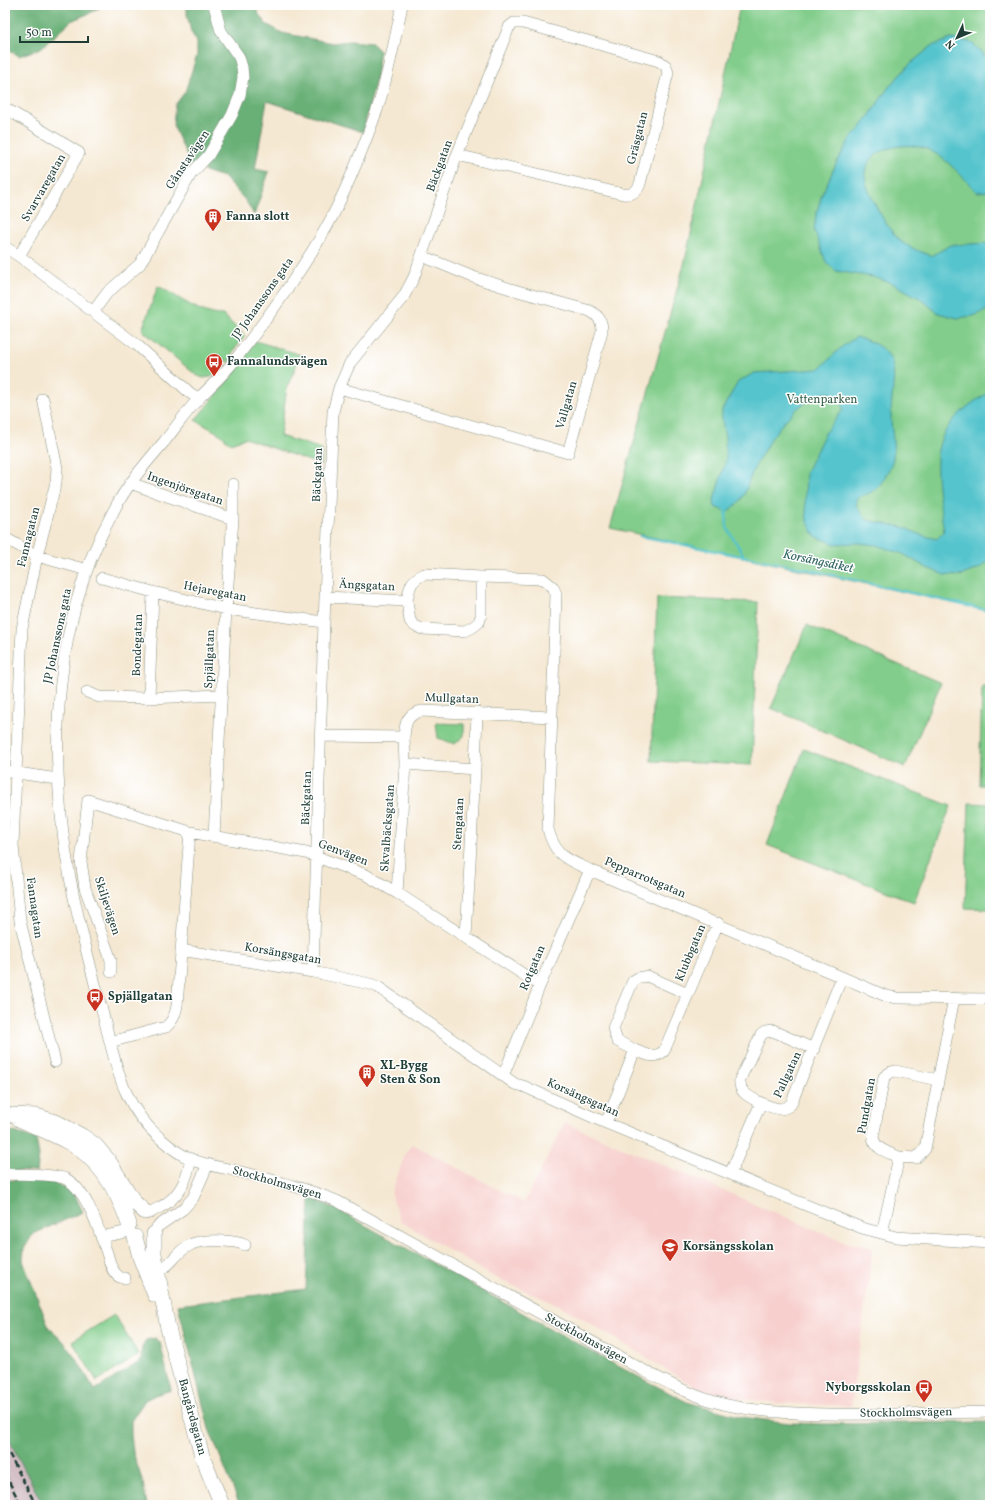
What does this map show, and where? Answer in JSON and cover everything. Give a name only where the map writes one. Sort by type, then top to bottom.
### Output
[{"type":"main road","points":[[8,1114],[36,1116],[58,1123],[95,1145],[108,1160],[134,1202],[156,1220],[156,1230],[149,1238],[142,1239],[132,1230],[115,1189],[103,1172],[89,1157],[71,1144],[8,1114]]},
{"type":"main road","points":[[132,1230],[132,1217],[138,1213],[147,1212]]},
{"type":"main road","name":"Bangårdsgatan","points":[[132,1230],[140,1257],[168,1328]]},
{"type":"main road","name":"Bangårdsgatan","points":[[156,1230],[154,1254],[168,1328],[202,1456],[222,1505]]},
{"type":"street","name":"Gånstavägen","points":[[93,312],[107,293],[140,264],[191,174],[208,156],[232,114],[237,102],[243,77],[242,67],[239,57],[220,31],[214,5]]},
{"type":"street","name":"JP Johanssons gata","points":[[191,1159],[168,1144],[143,1122],[120,1079],[72,892],[57,779],[60,677],[74,612],[87,570],[98,540],[113,510],[130,483],[199,398],[213,385],[234,361],[291,283],[331,218],[353,170],[377,110],[391,60],[402,5]]},
{"type":"street","name":"Bäckgatan","points":[[313,972],[322,736],[324,622],[333,412],[339,388],[350,363],[404,296],[414,277],[457,155],[505,34],[514,22]]},
{"type":"street","name":"Gräsgatan","points":[[457,155],[628,195],[638,190],[668,74],[666,66],[663,63],[644,57],[523,23],[514,22]]},
{"type":"street","name":"Svarvaregatan","points":[[5,108],[80,153],[19,256]]},
{"type":"street","points":[[5,247],[138,346],[190,392],[199,398]]},
{"type":"street","name":"Vallgatan","points":[[339,388],[568,453],[602,331],[600,318],[590,311],[473,277],[422,256]]},
{"type":"street","name":"Fannagatan","points":[[43,399],[57,468],[56,482],[37,556],[22,629],[10,772],[13,845],[20,921],[55,1062]]},
{"type":"street","name":"Ingenjörsgatan","points":[[130,483],[233,519]]},
{"type":"street","name":"Spjällgatan","points":[[214,836],[226,609],[233,519],[233,484]]},
{"type":"street","points":[[5,538],[37,556],[87,570]]},
{"type":"street","name":"Ängsgatan","points":[[481,577],[481,616],[479,622],[473,627],[465,630],[422,629],[415,626],[410,621],[407,601],[411,583],[417,577],[424,574],[543,579]]},
{"type":"street","name":"Hejaregatan","points":[[102,578],[153,592],[226,609],[324,622]]},
{"type":"street","name":"Pepparrotsgatan","points":[[543,579],[553,587],[556,594],[548,829],[553,846],[559,853],[568,860],[590,870],[718,923],[886,996],[897,998],[990,999]]},
{"type":"street","name":"Bondegatan","points":[[149,698],[153,592]]},
{"type":"street","name":"Ängsgatan","points":[[326,597],[407,601]]},
{"type":"street","points":[[86,692],[99,697],[149,698],[222,695]]},
{"type":"street","name":"Mullgatan","points":[[404,737],[405,724],[408,719],[416,712],[422,711],[477,712],[552,717]]},
{"type":"street","name":"Stengatan","points":[[466,937],[476,769],[477,712]]},
{"type":"street","points":[[322,736],[404,737]]},
{"type":"street","name":"Skvalbäcksgatan","points":[[397,893],[405,764],[404,737]]},
{"type":"street","points":[[405,764],[476,769]]},
{"type":"street","points":[[10,772],[57,779]]},
{"type":"street","name":"Genvägen","points":[[88,800],[190,832],[318,856],[366,875],[397,893],[540,985]]},
{"type":"street","name":"Skiljevägen","points":[[88,800],[81,860],[85,888],[111,960],[112,972]]},
{"type":"street","points":[[110,1042],[166,1026],[172,1022],[175,1015],[177,1006],[190,832]]},
{"type":"street","name":"Rotgatan","points":[[503,1076],[540,985],[590,870]]},
{"type":"street","name":"Klubbgatan","points":[[688,994],[647,976],[633,981],[613,1028],[617,1041],[651,1057],[664,1051],[718,923]]},
{"type":"street","name":"Korsängsgatan","points":[[181,950],[313,972],[378,987],[516,1084],[606,1123],[862,1228],[896,1237],[990,1243]]},
{"type":"street","name":"Pallgatan","points":[[814,1049],[773,1031],[765,1032],[761,1035],[740,1079],[739,1084],[743,1093],[761,1103],[781,1110],[785,1109],[791,1104],[814,1049],[842,977]]},
{"type":"street","name":"Pundgatan","points":[[938,1080],[895,1071],[884,1077],[873,1138],[874,1142],[880,1149],[899,1157],[916,1158],[925,1149],[954,998]]},
{"type":"street","points":[[606,1123],[635,1050]]},
{"type":"street","name":"Pallgatan","points":[[730,1174],[761,1103]]},
{"type":"street","points":[[882,1233],[899,1157]]},
{"type":"street","points":[[147,1212],[168,1202],[178,1193],[183,1186],[191,1159]]},
{"type":"street","name":"Stockholmsvägen","points":[[191,1159],[316,1192],[337,1201],[643,1370],[683,1391],[713,1401],[744,1408],[796,1413],[868,1414],[990,1412]]},
{"type":"street","points":[[156,1230],[193,1198],[208,1164]]},
{"type":"street","points":[[5,1174],[57,1176],[66,1180],[79,1191],[88,1206],[113,1271],[120,1278],[125,1278]]},
{"type":"street","points":[[101,1237],[132,1230]]},
{"type":"street","points":[[158,1271],[166,1267],[180,1252],[192,1244],[219,1241],[238,1241],[245,1245]]},
{"type":"shaded area","name":"Korsängsskolan","points":[[565,1123],[844,1242],[873,1248],[851,1406],[777,1403],[731,1397],[692,1385],[563,1307],[494,1277],[400,1221],[391,1194],[406,1152],[412,1144],[524,1203]]},
{"type":"shaded area","points":[[5,1432],[39,1496],[43,1505],[5,1505]]},
{"type":"green space","points":[[5,5],[104,5],[71,21],[41,48],[19,56],[5,47]]},
{"type":"green space","points":[[187,5],[258,5],[258,13],[266,24],[282,33],[333,43],[350,41],[372,43],[380,51],[375,83],[363,132],[267,101],[255,169],[269,172],[254,215],[246,201],[224,177],[191,165],[173,125],[175,105],[185,92],[197,55],[197,42],[191,32],[187,14]]},
{"type":"green space","name":"Vattenparken","points":[[740,5],[990,5],[990,611],[610,528],[685,261]]},
{"type":"green space","points":[[158,286],[198,309],[223,315],[245,336],[232,353],[230,363],[226,360],[211,377],[203,378],[196,375],[142,330]]},
{"type":"green space","points":[[256,341],[301,355],[287,387],[280,436],[322,449],[321,465],[245,438],[230,443],[220,434],[195,420],[237,370],[234,367]]},
{"type":"green space","points":[[657,598],[758,602],[752,765],[651,761]]},
{"type":"green space","points":[[807,625],[941,683],[905,767],[771,708]]},
{"type":"green space","points":[[982,686],[990,686],[990,785],[979,785]]},
{"type":"green space","points":[[436,723],[464,724],[464,736],[455,744],[438,738]]},
{"type":"green space","points":[[804,749],[951,806],[914,902],[767,845]]},
{"type":"green space","points":[[969,803],[990,804],[990,909],[965,908]]},
{"type":"green space","points":[[5,1129],[36,1139],[39,1155],[37,1172],[5,1171]]},
{"type":"green space","points":[[5,1180],[32,1180],[60,1185],[68,1189],[74,1195],[83,1212],[33,1234],[24,1249],[23,1261],[49,1328],[69,1348],[95,1390],[141,1361],[142,1347],[146,1340],[155,1338],[160,1342],[171,1390],[145,1400],[131,1421],[133,1452],[143,1483],[147,1505],[43,1505],[5,1432]]},
{"type":"green space","points":[[310,1197],[336,1209],[612,1363],[687,1402],[742,1417],[789,1423],[990,1422],[990,1505],[240,1505],[209,1429],[178,1305],[306,1289]]},
{"type":"green space","points":[[114,1315],[139,1355],[97,1381],[72,1341]]},
{"type":"water","points":[[951,39],[971,42],[983,53],[990,66],[990,191],[977,192],[944,159],[931,151],[916,146],[890,148],[874,157],[866,167],[865,179],[872,198],[882,217],[893,233],[898,239],[914,249],[931,256],[951,245],[990,243],[990,309],[973,316],[957,318],[938,313],[921,299],[894,284],[873,277],[836,271],[826,262],[814,230],[816,215],[822,194],[850,139],[861,128],[888,88],[911,63],[932,46]]},
{"type":"water","name":"Vattenparken","points":[[856,337],[872,343],[883,350],[890,358],[894,377],[891,417],[893,446],[892,462],[878,487],[872,492],[856,500],[857,507],[867,520],[903,527],[921,535],[937,539],[944,532],[937,476],[937,455],[939,446],[942,437],[952,421],[966,408],[990,392],[990,560],[980,568],[960,576],[945,575],[927,568],[903,554],[876,545],[858,543],[835,544],[815,536],[807,521],[805,502],[806,472],[826,431],[843,410],[841,399],[829,392],[804,403],[793,412],[775,433],[760,457],[745,493],[739,502],[727,512],[715,507],[714,500],[726,460],[722,410],[738,382],[754,373],[819,369],[843,346]]},
{"type":"waterway","points":[[726,510],[727,527],[744,556]]},
{"type":"waterway","name":"Korsängsdiket","points":[[640,536],[801,568],[990,611]]},
{"type":"railway","points":[[5,1446],[36,1505]]},
{"type":"railway","points":[[5,1474],[21,1505]]},
{"type":"place","name":"Fanna slott","points":[[213,232]]},
{"type":"place","name":"Fannalundsvägen","points":[[214,377]]},
{"type":"place","name":"Spjällgatan","points":[[95,1012]]},
{"type":"place","name":"XL-Bygg Sten & Son","points":[[367,1088]]},
{"type":"place","name":"Korsängsskolan","points":[[670,1262]]},
{"type":"place","name":"Nyborgsskolan","points":[[924,1403]]}]
